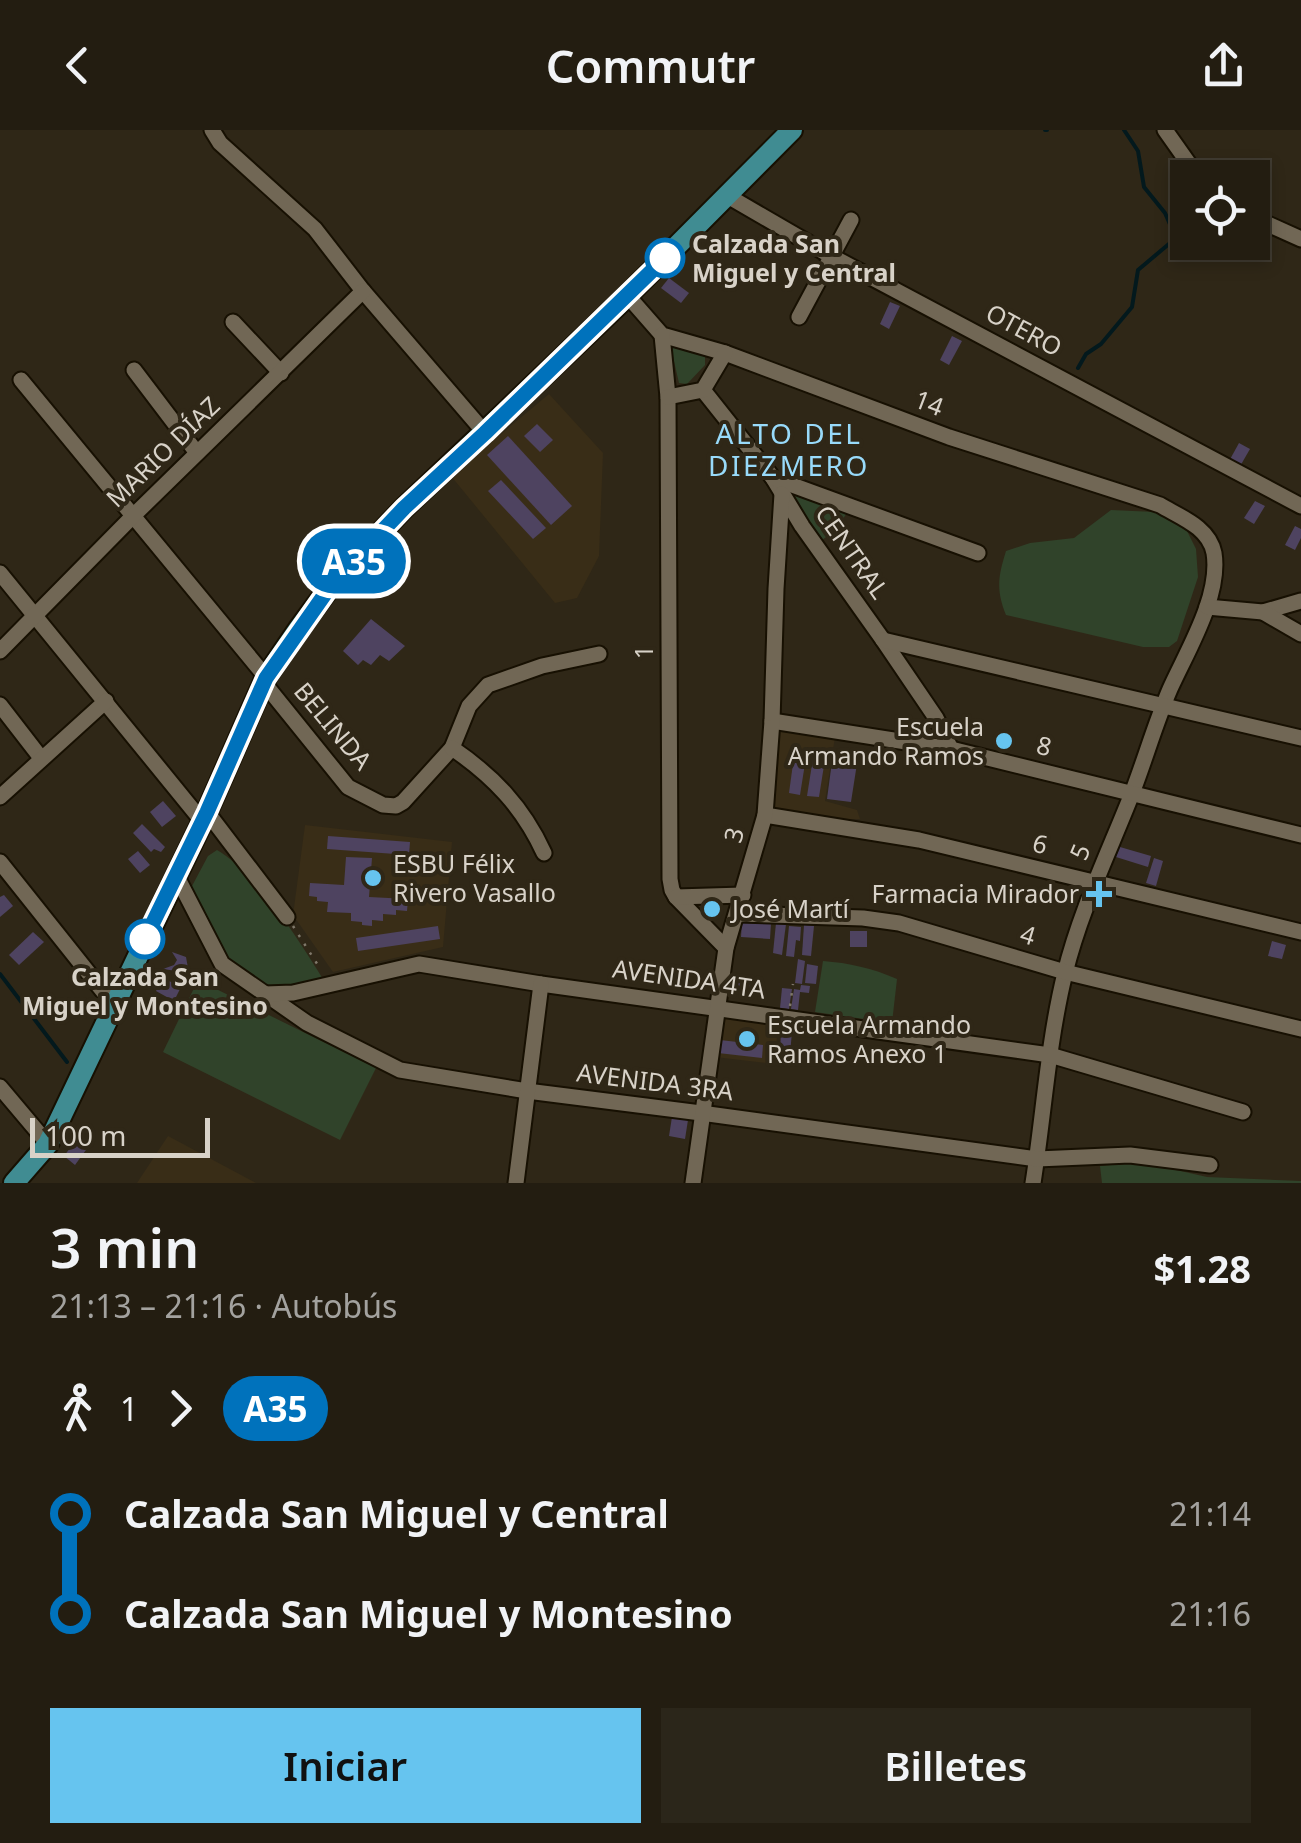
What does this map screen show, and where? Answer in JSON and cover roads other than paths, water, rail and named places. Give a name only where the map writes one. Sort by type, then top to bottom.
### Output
[{"type":"main road","points":[[14,1183],[48,1144],[205,817],[265,680],[332,584],[404,508],[628,295],[792,130]]},
{"type":"street","points":[[212,130],[220,143],[315,229],[485,433]]},
{"type":"street","points":[[1165,130],[1186,160]]},
{"type":"street","name":"OTERO","points":[[726,195],[830,256],[1301,506]]},
{"type":"street","points":[[799,317],[851,220]]},
{"type":"street","points":[[1270,226],[1301,239]]},
{"type":"street","name":"MARIO DÍAZ","points":[[0,652],[363,291]]},
{"type":"street","points":[[628,295],[662,335]]},
{"type":"street","points":[[233,322],[282,373]]},
{"type":"street","name":"14","points":[[662,335],[726,353],[948,437],[1160,505],[1206,534],[1214,553]]},
{"type":"street","name":"1","points":[[662,335],[668,397],[670,878],[676,897]]},
{"type":"street","points":[[668,397],[703,390],[726,353]]},
{"type":"street","points":[[134,370],[196,454]]},
{"type":"street","name":"BELINDA","points":[[22,380],[348,787],[383,805],[403,802],[452,748],[469,706],[488,685],[542,666],[598,654]]},
{"type":"street","name":"CENTRAL","points":[[703,390],[773,478],[936,718],[951,749]]},
{"type":"street","points":[[773,478],[978,553]]},
{"type":"street","name":"3","points":[[693,1183],[726,948],[765,815],[782,494]]},
{"type":"street","name":"5","points":[[1033,1183],[1065,972],[1094,883],[1206,606],[1213,585],[1214,553]]},
{"type":"street","points":[[0,572],[286,917]]},
{"type":"street","points":[[1206,606],[1264,612],[1301,601]]},
{"type":"street","points":[[1264,612],[1301,634]]},
{"type":"street","points":[[883,640],[1301,738]]},
{"type":"street","points":[[0,796],[106,701]]},
{"type":"street","points":[[0,705],[41,758]]},
{"type":"street","name":"8","points":[[772,720],[951,749],[1301,835]]},
{"type":"street","points":[[452,748],[513,800],[544,853]]},
{"type":"street","name":"6","points":[[765,815],[919,840],[1301,932]]},
{"type":"street","points":[[0,862],[114,1006]]},
{"type":"street","name":"AVENIDA 3RA","points":[[176,875],[222,964],[306,1024],[400,1070],[526,1091],[1036,1160],[1130,1155],[1210,1165]]},
{"type":"street","points":[[676,897],[743,894]]},
{"type":"street","points":[[676,897],[726,948]]},
{"type":"street","points":[[160,909],[198,916]]},
{"type":"street","name":"4","points":[[738,914],[899,923],[1065,972],[1301,1028]]},
{"type":"street","name":"AVENIDA 4TA","points":[[266,994],[293,993],[419,964],[1050,1055],[1243,1112]]},
{"type":"street","points":[[516,1183],[541,984]]},
{"type":"street","points":[[0,1087],[48,1144]]},
{"type":"waterway","points":[[1078,368],[1086,354],[1101,344],[1132,307],[1138,270],[1176,238],[1165,213],[1144,187],[1138,151],[1124,130]]},
{"type":"waterway","points":[[0,974],[67,1062]]},
{"type":"place","name":"Calzada San Miguel y Central","points":[[665,258]]},
{"type":"place","name":"Escuela Armando Ramos","points":[[1004,741]]},
{"type":"place","name":"ESBU Félix Rivero Vasallo","points":[[373,878]]},
{"type":"place","name":"Farmacia Mirador","points":[[1099,894]]},
{"type":"place","name":"José Martí","points":[[712,909]]},
{"type":"place","name":"Calzada San Miguel y Montesino","points":[[145,939]]},
{"type":"place","name":"Escuela Armando Ramos Anexo 1","points":[[747,1039]]},
{"type":"district","name":"ALTO DEL DIEZMERO","points":[[789,450]]}]
